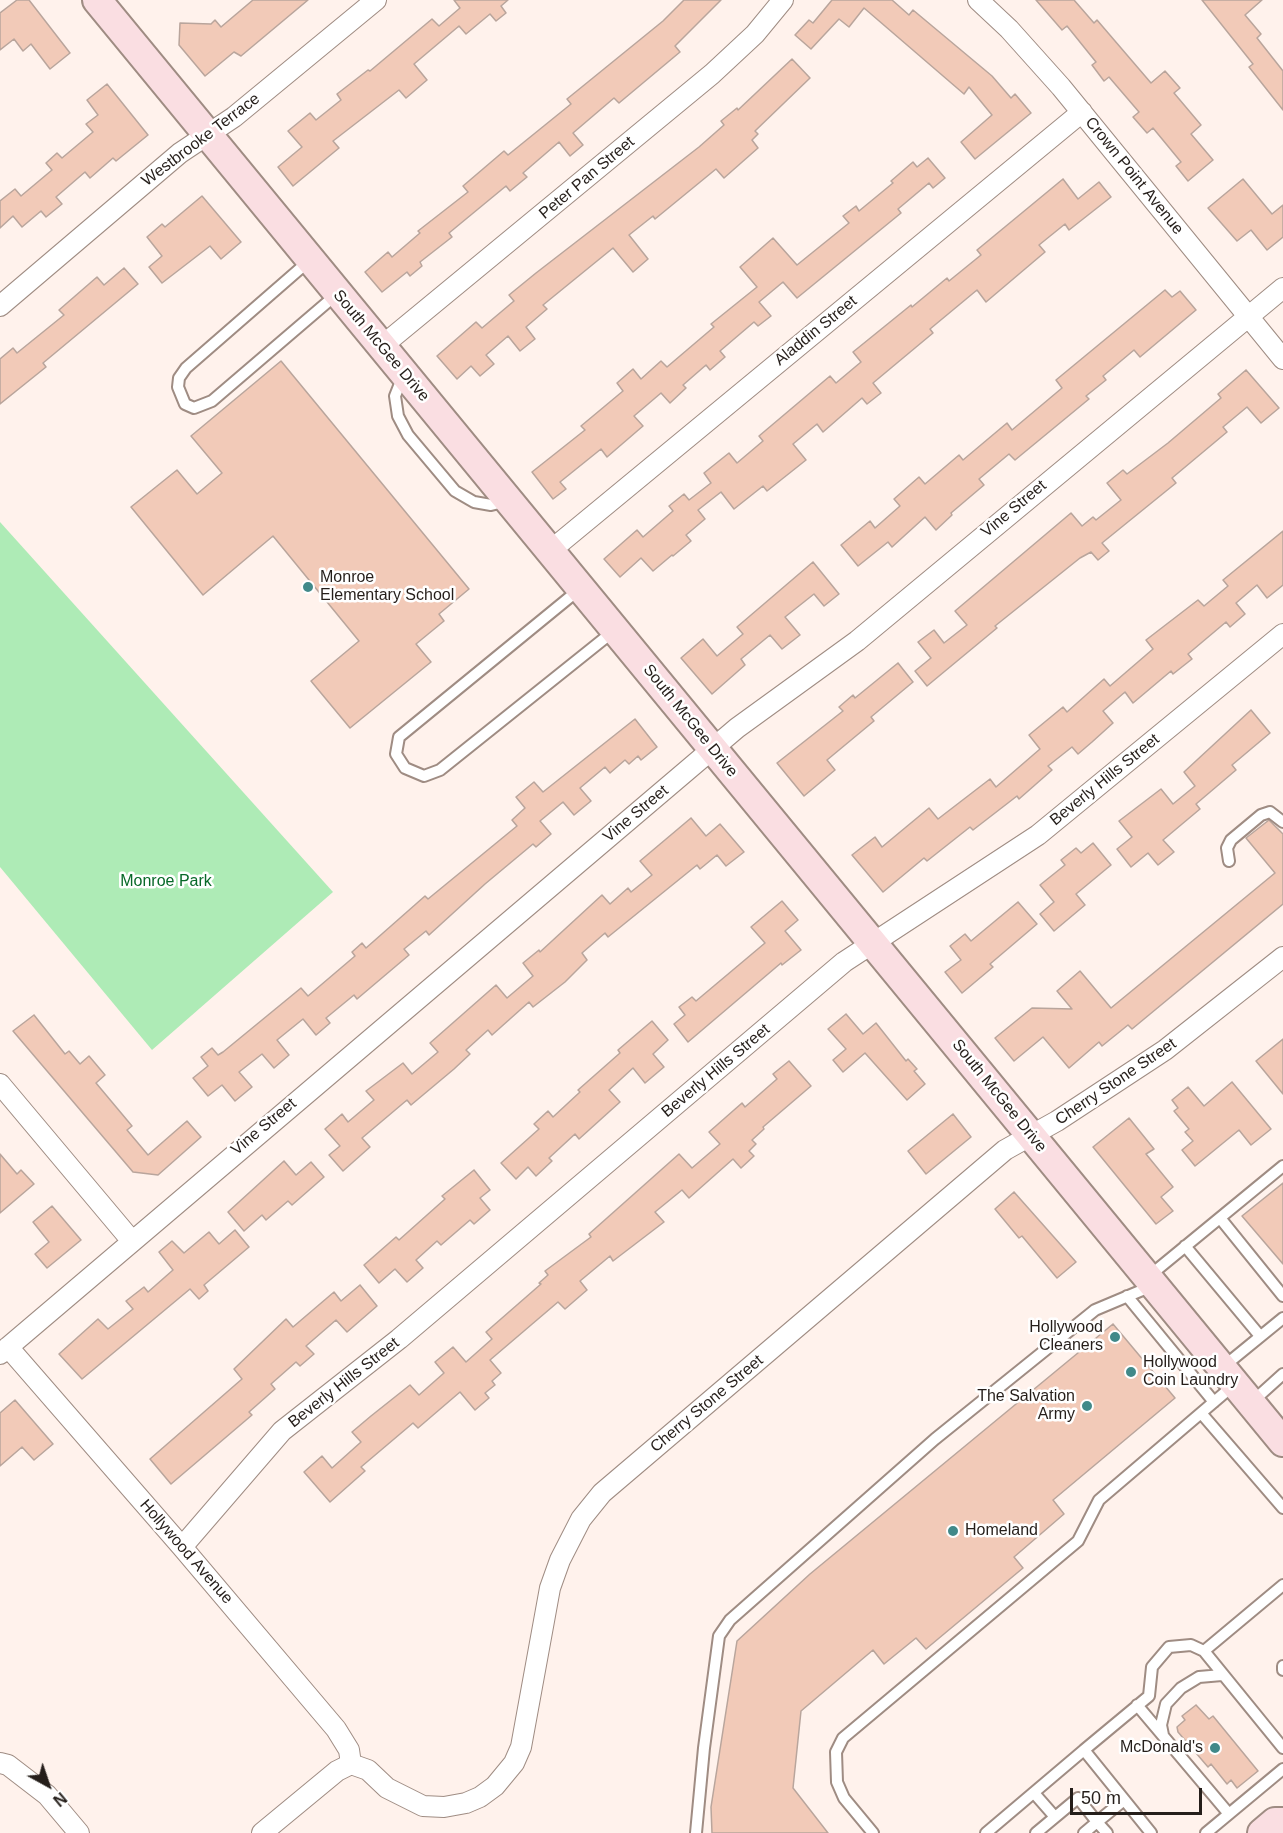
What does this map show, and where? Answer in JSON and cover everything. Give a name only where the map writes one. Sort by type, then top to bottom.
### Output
[{"type":"street","name":"South McGee Drive","points":[[97,0],[1032,1136],[1143,1286],[1236,1385],[1283,1442]]},
{"type":"street","name":"Westbrooke Terrace","points":[[0,306],[180,153],[234,117],[376,0]]},
{"type":"street","name":"Peter Pan Street","points":[[382,346],[712,74],[754,34],[783,0]]},
{"type":"street","name":"Crown Point Avenue","points":[[978,0],[1017,37],[1082,112],[1283,359]]},
{"type":"street","name":"Aladdin Street","points":[[550,551],[1082,112]]},
{"type":"street","name":"Vine Street","points":[[4,1351],[131,1240],[737,728],[857,641],[1283,288]]},
{"type":"street","name":"Beverly Hills Street","points":[[183,1547],[282,1431],[399,1339],[844,962],[1038,835],[1283,634]]},
{"type":"street","name":"Cherry Stone Street","points":[[351,1764],[368,1770],[387,1788],[423,1806],[444,1807],[466,1803],[480,1797],[495,1786],[514,1763],[521,1747],[550,1588],[576,1527],[591,1506],[630,1468],[1005,1150],[1032,1136],[1173,1044],[1283,957]]},
{"type":"street","points":[[0,1084],[131,1240]]},
{"type":"street","name":"Hollywood Avenue","points":[[4,1351],[183,1547],[336,1730],[348,1750],[351,1764]]},
{"type":"street","points":[[0,1762],[27,1778],[46,1795],[79,1833]]},
{"type":"street","points":[[262,1833],[337,1771],[351,1764]]},
{"type":"street","points":[[1262,1833],[1275,1822],[1283,1822]]},
{"type":"lane","points":[[310,260],[186,368],[179,378],[178,387],[185,404],[194,408],[212,401],[338,293]]},
{"type":"lane","points":[[581,588],[399,737],[396,754],[405,768],[424,776],[440,770],[615,630]]},
{"type":"lane","points":[[1229,861],[1227,848],[1231,840],[1261,815],[1270,812],[1283,822]]},
{"type":"lane","points":[[696,1833],[704,1748],[719,1636],[730,1620],[935,1439],[1095,1311],[1143,1286],[1185,1246],[1283,1166]]},
{"type":"lane","points":[[1220,1218],[1283,1296]]},
{"type":"lane","points":[[1185,1246],[1260,1336]]},
{"type":"lane","points":[[1143,1286],[1214,1402]]},
{"type":"lane","points":[[1236,1385],[1260,1336],[1283,1318]]},
{"type":"lane","points":[[873,1833],[844,1798],[837,1782],[836,1752],[843,1738],[1078,1541],[1099,1500],[1214,1402],[1236,1385],[1283,1374]]},
{"type":"lane","points":[[1201,1413],[1283,1508]]},
{"type":"lane","points":[[1204,1652],[1283,1585]]},
{"type":"lane","points":[[986,1833],[1149,1696],[1152,1667],[1169,1647],[1191,1645],[1204,1652],[1282,1744]]},
{"type":"lane","points":[[1163,1736],[1161,1725],[1166,1704],[1181,1688],[1199,1677],[1222,1675]]},
{"type":"lane","points":[[1137,1705],[1229,1814]]},
{"type":"lane","points":[[1084,1750],[1151,1833]]},
{"type":"lane","points":[[1206,1833],[1283,1769]]},
{"type":"lane","points":[[1034,1792],[1055,1817]]},
{"type":"lane","points":[[1036,1833],[1078,1798],[1107,1833]]},
{"type":"lane","points":[[1084,1833],[1124,1800]]},
{"type":"green space","name":"Monroe Park","points":[[0,522],[333,892],[152,1050],[0,867]]},
{"type":"building","points":[[17,0],[29,0],[70,53],[50,69],[31,44],[23,51],[14,39],[0,50],[0,13]]},
{"type":"building","points":[[253,0],[308,0],[241,56],[234,52],[205,76],[179,45],[180,23],[211,24],[215,20],[221,27]]},
{"type":"building","points":[[454,0],[508,0],[501,6],[506,13],[496,21],[490,14],[466,34],[459,26],[414,64],[427,80],[406,98],[399,90],[333,141],[339,148],[293,186],[278,167],[302,147],[288,131],[310,113],[316,120],[341,100],[337,94],[368,70],[370,71],[432,19],[439,26],[460,8]]},
{"type":"building","points":[[684,0],[721,0],[675,46],[680,52],[619,103],[614,98],[573,133],[583,145],[570,156],[559,142],[523,173],[527,177],[510,191],[506,186],[449,233],[452,237],[420,262],[422,266],[410,276],[407,272],[382,292],[365,272],[388,252],[392,257],[420,233],[418,231],[468,192],[463,186],[504,151],[508,155],[571,104],[567,99],[663,21]]},
{"type":"building","points":[[832,0],[892,0],[909,15],[913,10],[992,76],[1011,98],[1015,94],[1031,113],[975,159],[961,142],[992,115],[969,87],[964,94],[864,8],[849,27],[839,19],[811,49],[795,35],[809,20],[813,23]]},
{"type":"building","points":[[1036,0],[1074,0],[1094,23],[1097,20],[1151,83],[1165,71],[1180,88],[1174,93],[1201,125],[1191,134],[1213,160],[1188,181],[1176,166],[1181,162],[1153,128],[1147,133],[1133,117],[1139,112],[1109,77],[1104,81],[1092,65],[1096,62],[1067,26],[1062,30]]},
{"type":"building","points":[[1202,0],[1262,0],[1245,15],[1261,34],[1257,38],[1283,71],[1283,110],[1249,67],[1253,64]]},
{"type":"building","points":[[792,59],[810,78],[755,131],[758,134],[752,140],[758,148],[724,178],[716,169],[655,219],[653,216],[629,235],[648,259],[633,272],[613,248],[543,305],[547,309],[526,327],[535,339],[520,351],[508,336],[486,355],[494,364],[480,376],[471,366],[457,379],[437,356],[476,322],[482,328],[514,301],[509,295],[699,147],[724,125],[721,121],[737,108],[738,110]]},
{"type":"building","points":[[107,84],[148,135],[116,161],[113,158],[90,178],[85,172],[56,197],[62,204],[46,217],[41,211],[22,227],[13,216],[0,228],[0,201],[15,189],[21,196],[52,170],[46,163],[57,153],[62,158],[93,132],[86,124],[98,115],[87,100]]},
{"type":"building","points":[[928,158],[945,178],[933,188],[929,183],[898,209],[901,213],[797,298],[783,282],[759,302],[771,316],[758,326],[754,322],[720,351],[725,357],[710,370],[706,365],[683,385],[686,388],[670,403],[661,393],[634,416],[643,426],[607,457],[601,449],[560,482],[566,489],[553,499],[532,472],[585,430],[581,426],[623,391],[617,383],[633,369],[641,379],[661,361],[667,367],[714,327],[711,324],[757,287],[740,267],[773,238],[797,265],[849,223],[843,216],[856,206],[859,211],[893,183],[891,181],[913,162],[917,167]]},
{"type":"building","points":[[1063,179],[1078,199],[1099,182],[1111,197],[1069,230],[1065,224],[1039,245],[1045,252],[986,302],[977,290],[930,329],[933,333],[873,383],[881,393],[867,404],[862,398],[823,432],[817,424],[793,444],[806,460],[767,491],[763,486],[734,509],[721,492],[698,510],[705,519],[686,535],[691,541],[653,571],[641,558],[620,577],[604,559],[637,530],[643,537],[673,511],[669,506],[684,494],[689,500],[711,483],[704,473],[729,453],[737,463],[763,441],[759,436],[830,376],[836,383],[861,362],[853,352],[911,305],[912,307],[947,278],[949,281],[981,255],[977,250]]},
{"type":"building","points":[[1243,179],[1272,214],[1283,205],[1283,237],[1267,250],[1251,230],[1237,241],[1208,208]]},
{"type":"building","points":[[202,196],[241,242],[221,259],[210,246],[162,283],[149,267],[162,256],[147,237],[162,224],[165,227]]},
{"type":"building","points":[[124,268],[138,284],[43,363],[46,367],[0,404],[0,359],[13,348],[17,353],[64,315],[59,310],[97,277],[104,285]]},
{"type":"building","points":[[1165,290],[1172,297],[1180,291],[1196,310],[1140,357],[1134,350],[1103,376],[1106,380],[1086,396],[1089,399],[1015,460],[1009,454],[979,479],[984,485],[951,513],[952,515],[936,530],[925,517],[892,547],[888,542],[858,566],[841,545],[870,521],[875,528],[900,506],[894,499],[919,477],[925,484],[959,455],[963,460],[1007,423],[1012,430],[1062,388],[1056,380]]},
{"type":"building","name":"Monroe Elementary School","points":[[281,361],[469,589],[439,614],[444,621],[416,644],[431,662],[350,728],[311,681],[359,641],[273,536],[203,595],[131,507],[177,470],[197,494],[222,473],[191,436]]},
{"type":"building","points":[[1246,370],[1279,408],[1261,423],[1247,407],[1223,427],[1227,432],[1172,478],[1176,483],[1102,543],[1109,551],[1098,560],[1091,552],[1080,558],[995,626],[997,628],[927,686],[915,671],[931,658],[918,642],[934,630],[944,643],[967,625],[955,611],[1071,513],[1082,526],[1093,517],[1096,520],[1121,500],[1107,483],[1123,470],[1127,474],[1168,443],[1221,398],[1218,394]]},
{"type":"building","points":[[1283,531],[1283,585],[1267,598],[1257,585],[1236,603],[1245,614],[1230,627],[1226,622],[1188,654],[1192,659],[1173,674],[1171,671],[1133,703],[1125,692],[1103,711],[1113,723],[1078,754],[1072,747],[1048,766],[1052,770],[1019,799],[1017,796],[973,830],[970,827],[927,861],[924,858],[883,892],[852,855],[875,837],[882,847],[929,808],[938,819],[990,779],[996,787],[1040,749],[1029,735],[1063,707],[1067,712],[1104,679],[1110,686],[1153,649],[1146,640],[1198,600],[1204,606],[1228,586],[1223,580]]},
{"type":"building","points":[[813,562],[839,594],[824,606],[814,594],[785,617],[800,635],[782,649],[770,635],[741,659],[745,665],[712,694],[681,658],[703,639],[717,656],[743,634],[737,627]]},
{"type":"building","points":[[898,663],[913,682],[871,717],[874,721],[827,760],[835,770],[804,796],[777,763],[843,711],[839,707],[853,695],[855,698]]},
{"type":"building","points":[[1251,710],[1270,733],[1232,765],[1236,770],[1196,804],[1200,809],[1163,840],[1174,852],[1158,865],[1148,853],[1131,867],[1117,849],[1132,837],[1119,821],[1161,789],[1173,804],[1195,786],[1184,772]]},
{"type":"building","points":[[635,719],[657,747],[641,760],[638,756],[629,764],[625,760],[610,773],[605,767],[580,788],[591,801],[574,815],[563,802],[540,821],[551,834],[536,847],[533,844],[429,935],[426,931],[404,949],[409,955],[357,999],[354,995],[326,1018],[330,1023],[316,1035],[303,1019],[277,1040],[289,1055],[274,1068],[262,1054],[239,1072],[252,1087],[235,1101],[222,1085],[208,1096],[193,1078],[208,1066],[201,1057],[212,1048],[218,1055],[223,1052],[301,988],[308,996],[355,956],[352,952],[362,943],[366,948],[425,896],[428,899],[517,826],[512,820],[525,808],[516,797],[534,782],[543,792]]},
{"type":"building","points":[[691,818],[706,836],[720,824],[744,852],[726,866],[717,855],[700,869],[697,865],[608,937],[605,933],[582,953],[587,960],[565,982],[533,1007],[529,1002],[492,1035],[488,1030],[466,1050],[470,1054],[454,1069],[411,1105],[407,1100],[362,1138],[370,1147],[343,1171],[329,1155],[340,1146],[325,1129],[342,1114],[348,1122],[374,1100],[366,1091],[403,1063],[412,1074],[438,1052],[430,1043],[496,985],[507,998],[533,976],[523,963],[539,950],[540,952],[602,895],[610,904],[628,888],[631,892],[652,875],[640,861]]},
{"type":"building","points":[[1269,820],[1283,834],[1283,904],[1132,1029],[1128,1025],[1102,1046],[1099,1042],[1069,1068],[1043,1037],[1014,1061],[995,1038],[1032,1008],[1072,1009],[1057,991],[1080,971],[1111,1008],[1275,873],[1246,838]]},
{"type":"building","points":[[1093,843],[1111,865],[1076,894],[1085,905],[1054,931],[1040,914],[1054,902],[1040,885],[1065,865],[1061,860],[1076,848],[1081,853]]},
{"type":"building","points":[[782,901],[798,920],[785,931],[801,950],[782,965],[781,963],[688,1042],[674,1024],[685,1015],[679,1007],[692,997],[696,1001],[765,943],[751,927]]},
{"type":"building","points":[[1018,902],[1037,924],[990,964],[993,967],[962,993],[945,972],[961,960],[950,946],[965,934],[971,941]]},
{"type":"building","points":[[846,1014],[863,1034],[876,1023],[906,1061],[908,1059],[917,1069],[914,1071],[925,1084],[907,1100],[865,1053],[843,1072],[833,1060],[846,1049],[828,1029]]},
{"type":"building","points":[[34,1015],[65,1054],[69,1051],[80,1064],[89,1056],[105,1075],[96,1083],[132,1126],[127,1130],[148,1155],[187,1121],[201,1137],[158,1175],[133,1172],[13,1031]]},
{"type":"building","points":[[652,1021],[668,1040],[653,1054],[664,1067],[645,1083],[633,1068],[609,1090],[620,1102],[579,1139],[575,1134],[549,1158],[552,1161],[536,1176],[528,1167],[516,1179],[501,1163],[539,1129],[534,1124],[548,1111],[553,1117],[580,1092],[578,1090],[620,1053],[618,1050]]},
{"type":"building","points":[[1283,1039],[1283,1094],[1256,1061]]},
{"type":"building","points":[[789,1061],[811,1086],[763,1127],[764,1129],[752,1140],[756,1144],[749,1151],[754,1156],[741,1168],[733,1159],[689,1198],[682,1190],[655,1212],[664,1222],[613,1261],[610,1256],[580,1281],[587,1290],[565,1309],[558,1302],[490,1360],[501,1373],[492,1381],[495,1385],[485,1393],[489,1398],[475,1410],[460,1392],[418,1428],[413,1423],[361,1467],[365,1471],[330,1502],[304,1472],[322,1456],[332,1468],[361,1442],[352,1432],[410,1385],[419,1395],[444,1373],[435,1362],[453,1347],[466,1362],[492,1339],[486,1332],[541,1284],[539,1283],[548,1275],[545,1271],[591,1237],[589,1234],[679,1154],[692,1168],[720,1144],[709,1132],[742,1103],[745,1107],[777,1079],[773,1074]]},
{"type":"building","points":[[1232,1082],[1271,1129],[1251,1145],[1239,1130],[1195,1166],[1182,1150],[1193,1141],[1185,1132],[1189,1129],[1174,1111],[1178,1108],[1172,1100],[1188,1087],[1204,1106]]},
{"type":"building","points":[[953,1114],[971,1137],[926,1174],[908,1151]]},
{"type":"building","points":[[1129,1118],[1154,1149],[1146,1154],[1173,1187],[1161,1197],[1173,1211],[1156,1224],[1093,1147]]},
{"type":"building","points":[[0,1154],[17,1174],[21,1170],[34,1184],[0,1213]]},
{"type":"building","points":[[284,1161],[296,1175],[311,1162],[324,1177],[292,1205],[288,1201],[266,1220],[262,1215],[244,1231],[228,1212]]},
{"type":"building","points":[[474,1170],[490,1190],[480,1198],[490,1210],[474,1224],[470,1220],[441,1245],[437,1241],[416,1260],[423,1268],[407,1282],[395,1269],[379,1283],[364,1265],[396,1237],[399,1240],[445,1199],[442,1196]]},
{"type":"building","points":[[1283,1183],[1283,1264],[1242,1216]]},
{"type":"building","points":[[1014,1192],[1076,1262],[1057,1278],[1022,1236],[1019,1238],[995,1209]]},
{"type":"building","points":[[52,1206],[81,1240],[47,1268],[35,1254],[49,1242],[33,1222]]},
{"type":"building","points":[[235,1230],[249,1247],[204,1285],[208,1291],[199,1299],[190,1289],[82,1379],[59,1354],[98,1319],[108,1329],[133,1309],[126,1301],[144,1287],[148,1292],[173,1270],[159,1252],[172,1241],[184,1253],[209,1232],[219,1244]]},
{"type":"building","points":[[360,1285],[377,1306],[347,1332],[336,1320],[306,1346],[314,1354],[300,1366],[296,1362],[271,1384],[275,1389],[249,1412],[252,1415],[171,1484],[150,1459],[242,1379],[234,1369],[286,1319],[293,1327],[334,1292],[341,1301]]},
{"type":"building","points":[[1113,1324],[1175,1398],[1053,1500],[1064,1514],[1014,1557],[1023,1568],[926,1649],[916,1638],[884,1664],[873,1650],[801,1711],[793,1788],[828,1833],[712,1833],[711,1807],[737,1641],[810,1574]]},
{"type":"building","points":[[15,1400],[53,1444],[34,1460],[22,1447],[0,1466],[0,1413]]},
{"type":"building","name":"McDonald's","points":[[1196,1705],[1209,1719],[1213,1716],[1258,1771],[1237,1788],[1231,1780],[1227,1784],[1211,1764],[1208,1767],[1178,1732],[1177,1727],[1185,1720],[1182,1716]]},
{"type":"place","name":"Monroe Elementary School","points":[[308,587]]},
{"type":"place","name":"Hollywood Cleaners","points":[[1115,1337]]},
{"type":"place","name":"Hollywood Coin Laundry","points":[[1131,1372]]},
{"type":"place","name":"The Salvation Army","points":[[1087,1406]]},
{"type":"place","name":"Homeland","points":[[953,1531]]},
{"type":"place","name":"McDonald's","points":[[1215,1748]]}]
